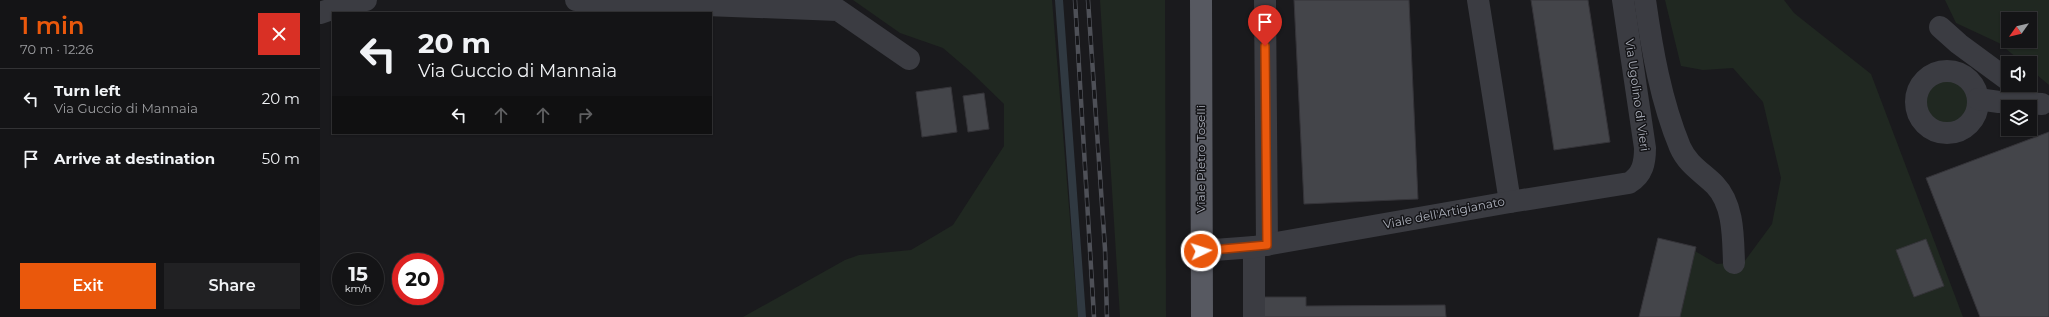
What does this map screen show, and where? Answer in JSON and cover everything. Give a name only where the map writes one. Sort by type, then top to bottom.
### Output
[{"type":"main road","name":"Viale Pietro Toselli","points":[[1201,0],[1202,317]]},
{"type":"lane","points":[[320,12],[355,1],[366,0]]},
{"type":"lane","points":[[576,0],[838,10],[909,59]]},
{"type":"lane","points":[[1254,317],[1260,246],[1264,0]]},
{"type":"lane","name":"Viale dell'Artigianato","points":[[1201,251],[1260,246],[1510,202],[1478,0]]},
{"type":"lane","name":"Via Ugolino di Vieri","points":[[1510,202],[1624,186],[1639,176],[1645,160],[1642,49],[1622,0]]},
{"type":"lane","points":[[1644,0],[1642,49],[1662,92],[1681,149],[1691,165],[1715,185],[1726,200],[1733,233],[1734,263]]},
{"type":"lane","points":[[1940,27],[1959,44],[2001,75]]},
{"type":"lane","points":[[2025,92],[2046,106]]},
{"type":"lane","points":[[1978,98],[1999,102],[2046,106]]},
{"type":"shaded area","points":[[853,0],[1052,0],[1078,317],[743,317],[845,260],[859,255],[911,250],[953,225],[1004,146],[1004,104],[971,72],[943,48],[900,33]]},
{"type":"shaded area","points":[[1100,0],[1165,0],[1166,317],[1120,317]]},
{"type":"shaded area","points":[[1665,0],[1784,0],[1794,13],[1871,74],[1963,317],[1680,317],[1695,251],[1717,264],[1744,262],[1772,224],[1781,178],[1763,102],[1733,68],[1703,70],[1681,66]]},
{"type":"shaded area","points":[[1945,0],[2049,0],[2049,85],[2037,75],[2037,56],[2015,56],[2005,48],[2037,48],[2037,12],[2001,12],[2001,45],[1956,23]]},
{"type":"shaded area","points":[[1946,80],[1958,84],[1964,90],[1968,102],[1964,114],[1958,120],[1946,124],[1934,120],[1928,114],[1924,102],[1928,90],[1934,84]]},
{"type":"building","points":[[1294,0],[1409,0],[1418,199],[1304,204]]},
{"type":"building","points":[[1531,0],[1588,0],[1610,142],[1554,150]]},
{"type":"building","points":[[951,87],[957,132],[922,137],[916,92]]},
{"type":"building","points":[[984,93],[989,129],[968,132],[963,96]]},
{"type":"building","points":[[2049,132],[2049,317],[1980,317],[1926,178]]},
{"type":"building","points":[[1658,238],[1696,247],[1680,317],[1639,317]]},
{"type":"building","points":[[1926,239],[1944,286],[1914,297],[1896,250]]},
{"type":"building","points":[[1260,297],[1306,297],[1306,306],[1445,305],[1446,317],[1260,317]]},
{"type":"waterway","points":[[1059,0],[1082,317]]},
{"type":"railway","points":[[1075,0],[1094,317]]},
{"type":"railway","points":[[1088,0],[1105,249],[1107,317]]},
{"type":"route","points":[[1201,251],[1267,245],[1265,46]]}]
